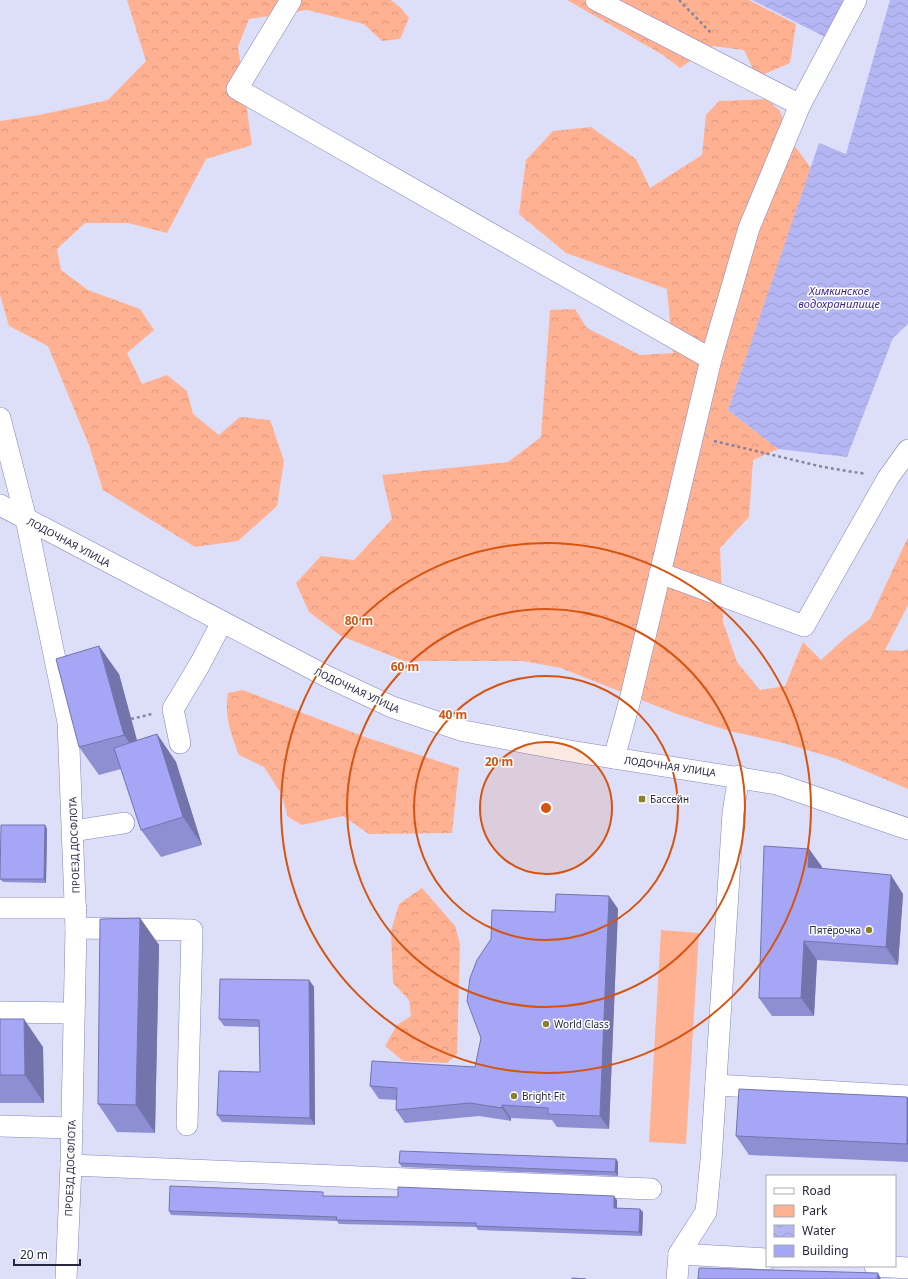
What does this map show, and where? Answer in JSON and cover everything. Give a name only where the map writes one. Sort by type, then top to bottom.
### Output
[{"type":"street","points":[[291,0],[237,89],[711,359]]},
{"type":"street","points":[[596,0],[800,106]]},
{"type":"street","points":[[614,758],[630,700],[711,359],[749,228],[800,106],[856,0]]},
{"type":"street","name":"ПРОЕЗД ДОСФЛОТА","points":[[0,418],[26,519],[68,722],[76,918],[71,1165],[66,1279]]},
{"type":"street","points":[[660,573],[804,626],[888,478],[908,450]]},
{"type":"street","name":"ЛОДОЧНАЯ УЛИЦА","points":[[0,505],[326,676],[392,707],[464,730],[614,758],[739,776],[777,784],[908,828]]},
{"type":"street","points":[[180,743],[173,709],[200,664],[222,622]]},
{"type":"street","points":[[677,1279],[679,1254],[706,1212],[716,1084],[733,813],[739,776]]},
{"type":"street","points":[[73,831],[124,823]]},
{"type":"street","points":[[0,908],[76,918],[192,930],[187,1125]]},
{"type":"street","points":[[0,1012],[74,1013]]},
{"type":"street","points":[[716,1084],[908,1096]]},
{"type":"street","points":[[0,1126],[72,1128]]},
{"type":"street","points":[[71,1165],[652,1188]]},
{"type":"street","points":[[679,1254],[766,1259]]},
{"type":"street","points":[[892,1267],[908,1268]]},
{"type":"path","points":[[693,436],[823,467],[888,478]]},
{"type":"green space","points":[[127,0],[391,0],[401,8],[409,18],[400,39],[382,41],[364,24],[307,10],[249,19],[238,47],[252,145],[206,159],[167,233],[128,223],[85,223],[57,249],[61,270],[88,290],[140,309],[154,330],[127,353],[142,384],[167,375],[187,391],[193,414],[219,435],[240,417],[270,420],[284,461],[277,506],[238,541],[195,547],[103,490],[89,445],[48,346],[9,326],[0,295],[0,121],[39,115],[108,100],[146,61]]},
{"type":"green space","points":[[567,0],[749,0],[796,24],[790,63],[757,77],[744,50],[713,46],[680,68],[663,55]]},
{"type":"green space","points":[[767,99],[780,111],[791,141],[811,168],[728,410],[778,449],[753,460],[749,517],[720,548],[723,622],[737,662],[760,690],[785,686],[803,642],[821,660],[845,638],[870,619],[908,537],[908,605],[885,650],[903,651],[908,649],[908,789],[837,759],[783,743],[726,730],[674,713],[561,668],[523,661],[404,661],[341,636],[309,612],[296,583],[321,556],[354,560],[392,519],[382,475],[508,462],[541,437],[550,310],[575,309],[587,328],[640,355],[673,353],[667,289],[566,253],[519,214],[526,160],[553,131],[591,127],[636,159],[650,188],[702,155],[706,115],[719,101]]},
{"type":"green space","points":[[243,690],[365,737],[459,768],[452,833],[369,834],[343,816],[302,825],[288,817],[281,793],[264,767],[239,755],[233,740],[227,709],[228,693]]},
{"type":"green space","points":[[422,888],[455,926],[460,944],[457,1054],[447,1063],[403,1061],[385,1046],[397,1025],[411,1016],[409,1000],[393,983],[391,931],[399,904]]},
{"type":"green space","points":[[661,930],[699,933],[686,1144],[649,1142]]},
{"type":"water","points":[[752,0],[846,0],[827,38]]},
{"type":"water","name":"Химкинское водохранилище","points":[[890,0],[908,0],[908,324],[893,338],[847,457],[778,449],[728,410],[819,143],[846,154]]},
{"type":"building","points":[[99,646],[124,735],[79,747],[56,659]]},
{"type":"building","points":[[157,734],[183,817],[141,830],[114,748]]},
{"type":"building","points":[[1,825],[45,825],[44,879],[0,879]]},
{"type":"building","points":[[764,846],[809,849],[808,867],[891,875],[886,947],[804,941],[801,998],[759,998]]},
{"type":"building","name":"World Class","points":[[556,894],[609,896],[600,1116],[548,1114],[548,1108],[502,1105],[502,1108],[470,1103],[396,1110],[397,1088],[370,1086],[372,1061],[475,1067],[481,1038],[467,1001],[470,978],[477,960],[491,939],[492,910],[555,912]]},
{"type":"building","points":[[140,918],[136,1105],[98,1104],[100,919]]},
{"type":"building","points":[[220,979],[309,980],[310,1118],[217,1115],[219,1071],[260,1072],[259,1020],[219,1019]]},
{"type":"building","points":[[0,1019],[24,1019],[25,1075],[0,1075]]},
{"type":"building","points":[[739,1089],[907,1097],[907,1144],[736,1136]]},
{"type":"building","points":[[400,1151],[616,1159],[615,1172],[399,1163]]},
{"type":"building","points":[[170,1186],[323,1192],[323,1196],[398,1197],[398,1187],[614,1196],[614,1208],[640,1209],[639,1232],[476,1226],[476,1223],[336,1220],[337,1217],[169,1211]]},
{"type":"building","points":[[699,1268],[878,1273],[877,1279],[698,1279]]},
{"type":"place","name":"Бассейн","points":[[642,799]]},
{"type":"place","name":"Пятёрочка","points":[[869,930]]},
{"type":"place","name":"World Class","points":[[546,1024]]},
{"type":"place","name":"Bright Fit","points":[[514,1096]]}]
